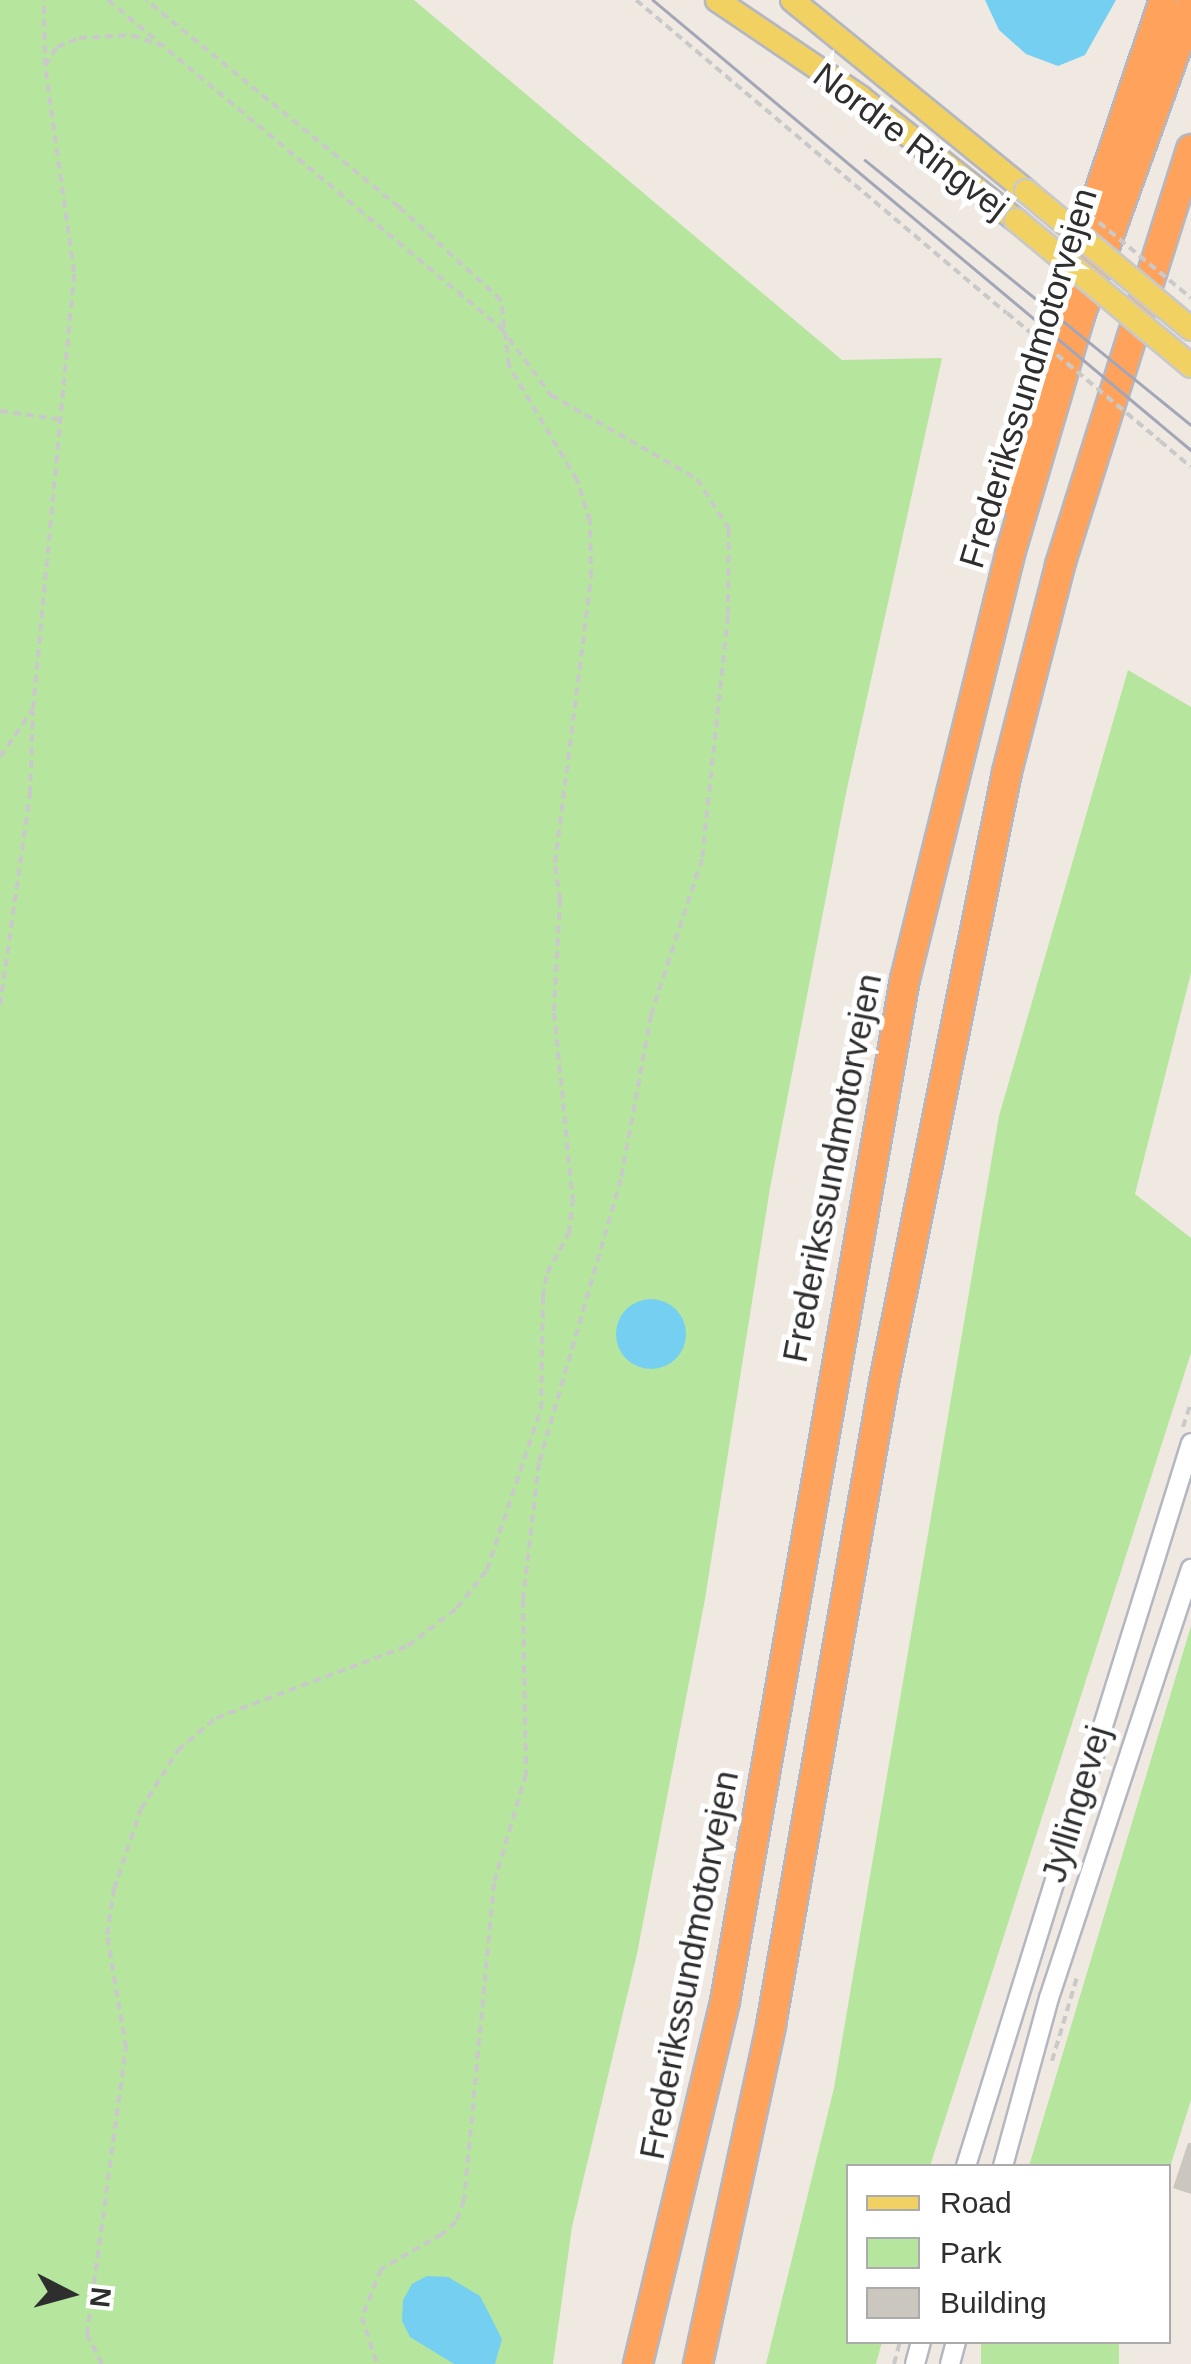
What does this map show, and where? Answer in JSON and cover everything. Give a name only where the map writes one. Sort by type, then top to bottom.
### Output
[{"type":"highway","points":[[1010,554],[1012,490],[1029,401],[1164,0]]},
{"type":"highway","name":"Frederikssundmotorvejen","points":[[638,2364],[725,2001],[905,979],[1010,554],[1080,316],[1191,8]]},
{"type":"highway","points":[[698,2364],[771,2026],[891,1344],[1003,791],[1060,565],[1191,149]]},
{"type":"main road","name":"Nordre Ringvej","points":[[717,0],[860,98],[1016,220],[1191,366]]},
{"type":"main road","name":"Nordre Ringvej","points":[[792,0],[1191,329]]},
{"type":"street","name":"Jyllingevej","points":[[967,2164],[1191,1442]]},
{"type":"street","name":"Jyllingevej","points":[[1005,2164],[1049,1998],[1191,1569]]},
{"type":"path","points":[[0,1005],[30,794],[33,709],[74,272],[45,66],[44,0]]},
{"type":"path","points":[[108,0],[501,328],[551,396],[697,479],[729,529],[728,616],[702,859],[651,1015],[622,1179],[537,1479],[523,1600],[526,1774],[494,1883],[464,2200],[456,2222],[442,2234],[381,2269],[362,2317],[377,2364]]},
{"type":"path","points":[[102,2364],[87,2335],[126,2048],[108,1935],[124,1851],[141,1809],[178,1750],[216,1718],[408,1646],[457,1608],[487,1570],[545,1392],[542,1297],[547,1273],[569,1233],[572,1202],[554,1012],[560,900],[554,864],[591,578],[590,521],[556,436],[509,366],[501,328],[501,300],[482,276],[146,0]]},
{"type":"path","points":[[636,0],[1191,467]]},
{"type":"path","points":[[45,66],[56,47],[79,38],[132,35],[164,47]]},
{"type":"path","points":[[1064,194],[1191,298]]},
{"type":"path","points":[[0,411],[58,420]]},
{"type":"path","points":[[0,758],[33,709]]},
{"type":"green space","points":[[0,0],[414,0],[842,360],[942,358],[846,793],[770,1188],[705,1599],[637,1954],[572,2227],[553,2364],[0,2364]]},
{"type":"green space","points":[[1128,670],[1191,707],[1191,973],[1135,1194],[1191,1238],[1191,1353],[931,2164],[846,2164],[846,2344],[881,2344],[876,2364],[766,2364],[834,2088],[999,1116]]},
{"type":"green space","points":[[1191,1626],[1191,2100],[1171,2164],[1030,2164]]},
{"type":"green space","points":[[981,2344],[1119,2344],[1119,2364],[981,2364]]},
{"type":"water","points":[[985,0],[1116,0],[1085,55],[1058,66],[1026,54],[999,30]]},
{"type":"water","points":[[651,1299],[676,1309],[686,1334],[676,1359],[651,1369],[626,1359],[616,1334],[626,1309]]},
{"type":"water","points":[[427,2276],[448,2277],[480,2296],[502,2339],[495,2364],[454,2364],[410,2337],[402,2321],[403,2300],[412,2284]]},
{"type":"building","points":[[1191,2143],[1191,2194],[1173,2188]]},
{"type":"tram line","points":[[653,0],[1191,450]]},
{"type":"tram line","points":[[865,160],[1191,425]]}]
